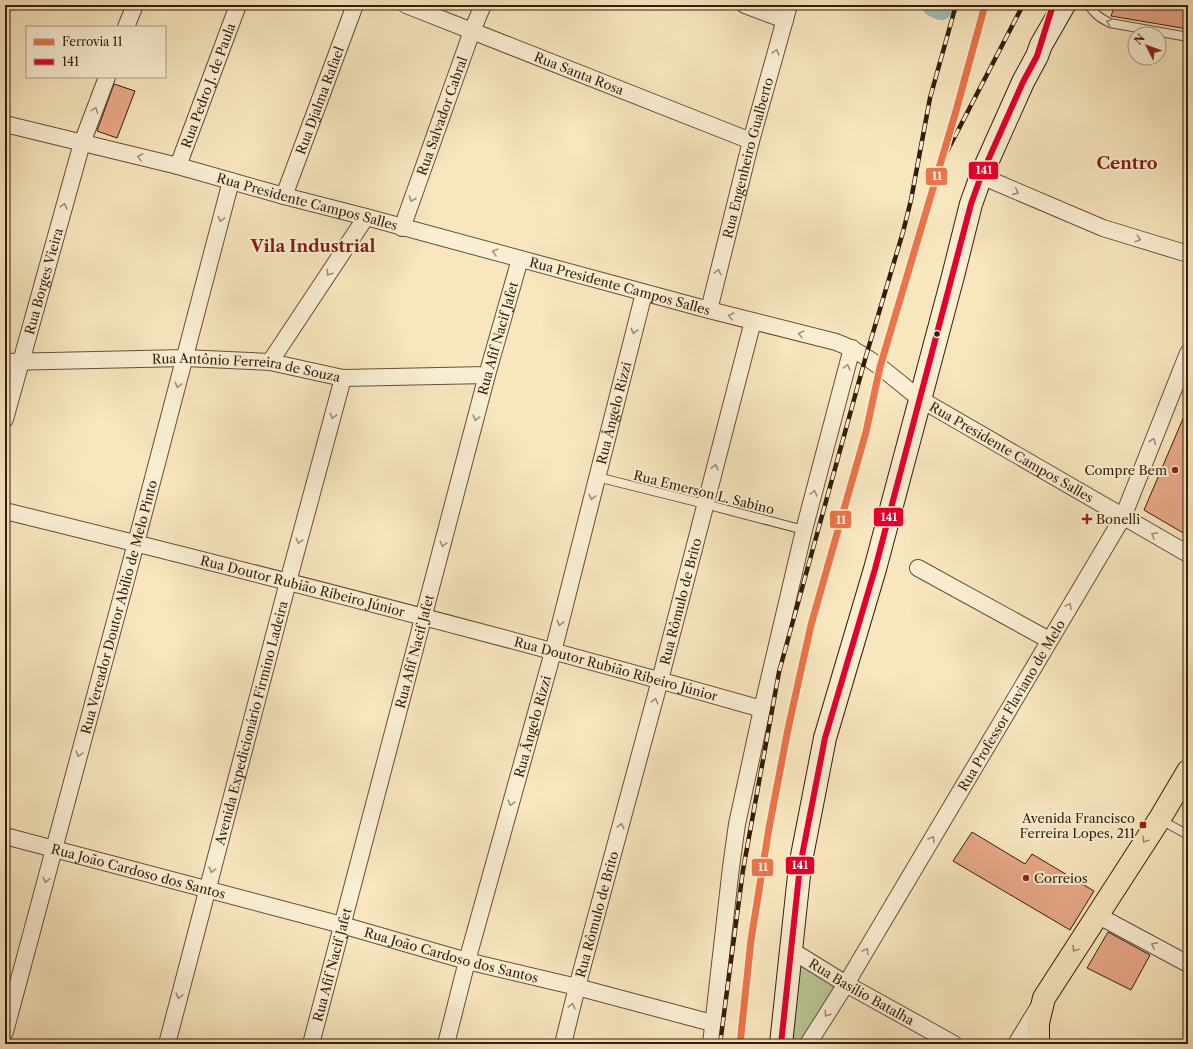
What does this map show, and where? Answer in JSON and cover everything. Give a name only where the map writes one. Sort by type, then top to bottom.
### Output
[{"type":"main road","points":[[781,1044],[800,866],[825,738],[875,568],[953,276],[965,224],[981,176],[1023,82],[1037,56],[1041,45],[1064,5]]},
{"type":"main road","points":[[1038,1044],[1038,1023],[1044,998],[1159,820],[1187,773]]},
{"type":"street","points":[[126,26],[135,5]]},
{"type":"street","name":"Rua Pedro J. de Paula","points":[[178,166],[238,5]]},
{"type":"street","name":"Rua Djalma Rafael","points":[[284,196],[356,5]]},
{"type":"street","name":"Rua Santa Rosa","points":[[406,5],[751,141]]},
{"type":"street","name":"Rua Salvador Cabral","points":[[402,228],[472,31],[483,5]]},
{"type":"street","points":[[745,5],[787,13]]},
{"type":"street","name":"Rua Engenheiro Gualberto","points":[[709,310],[751,141],[787,13]]},
{"type":"street","name":"Rua Borges Vieira","points":[[5,419],[13,362],[82,143],[107,78]]},
{"type":"street","name":"Rua Presidente Campos Salles","points":[[5,124],[178,166],[644,293],[836,342],[852,348],[880,367],[920,399],[1188,554]]},
{"type":"street","points":[[981,176],[1103,228],[1188,254]]},
{"type":"street","name":"Rua Vereador Doutor Abílio de Melo Pinto","points":[[5,1032],[136,544],[231,181]]},
{"type":"street","points":[[270,362],[366,217]]},
{"type":"street","name":"Rua Afif Nacif Jafet","points":[[311,1044],[487,375],[520,259]]},
{"type":"street","name":"Rua Ângelo Rizzi","points":[[446,1044],[467,961],[553,652],[644,293]]},
{"type":"street","name":"Rua Rômulo de Brito","points":[[563,1044],[753,322]]},
{"type":"street","points":[[711,1044],[712,1023],[737,824],[804,530],[852,348]]},
{"type":"street","name":"Rua Professor Flaviano de Melo","points":[[808,1044],[846,984],[1123,517],[1188,353]]},
{"type":"street","name":"Rua Antônio Ferreira de Souza","points":[[13,362],[185,358],[270,362],[343,378],[487,375]]},
{"type":"street","name":"Avenida Expedicionário Firmino Ladeira","points":[[167,1044],[343,378]]},
{"type":"street","name":"Rua Doutor Rubião Ribeiro Júnior","points":[[5,511],[424,617],[762,709]]},
{"type":"street","points":[[918,568],[1049,640]]},
{"type":"street","name":"Rua João Cardoso dos Santos","points":[[5,836],[342,925],[467,961],[577,987],[712,1023]]},
{"type":"street","points":[[1097,915],[1188,964]]},
{"type":"street","name":"Rua Basílio Batalha","points":[[792,950],[846,984],[954,1044]]},
{"type":"street","points":[[1016,1044],[1044,998]]},
{"type":"lane","points":[[1089,5],[1093,12],[1100,18],[1110,23],[1188,37]]},
{"type":"lane","name":"Rua Emerson L. Sabino","points":[[597,478],[804,530]]},
{"type":"lane","points":[[1159,820],[1188,835]]},
{"type":"green space","points":[[798,963],[839,988],[800,1044],[790,1044]]},
{"type":"building","points":[[1115,5],[1188,5],[1188,29],[1111,16]]},
{"type":"building","points":[[114,84],[135,91],[117,138],[97,131]]},
{"type":"building","name":"Compre Bem","points":[[1188,407],[1188,529],[1185,534],[1144,510]]},
{"type":"building","name":"Correios","points":[[972,832],[1025,864],[1032,854],[1094,891],[1070,930],[953,861]]},
{"type":"building","points":[[1108,932],[1150,955],[1131,990],[1087,968]]},
{"type":"waterway","points":[[934,5],[941,8]]},
{"type":"railway","points":[[720,1044],[743,870],[779,672],[866,356],[903,232],[911,200],[930,98],[956,5]]},
{"type":"railway","points":[[938,169],[1023,5]]},
{"type":"rail line","name":"11","points":[[740,1044],[751,940],[769,828],[788,729],[811,625],[866,432],[880,367],[956,111],[985,5]]},
{"type":"transit line","name":"141","points":[[781,1044],[800,866],[825,738],[875,569],[971,204],[981,176],[1023,82],[1037,56],[1053,5]]},
{"type":"place","name":"Compre Bem","points":[[1175,470]]},
{"type":"place","name":"Bonelli","points":[[1087,519]]},
{"type":"place","name":"Avenida Francisco Ferreira Lopes, 211","points":[[1143,825]]},
{"type":"place","name":"Correios","points":[[1026,878]]},
{"type":"district","name":"Centro","points":[[1127,163]]},
{"type":"district","name":"Vila Industrial","points":[[313,246]]}]
